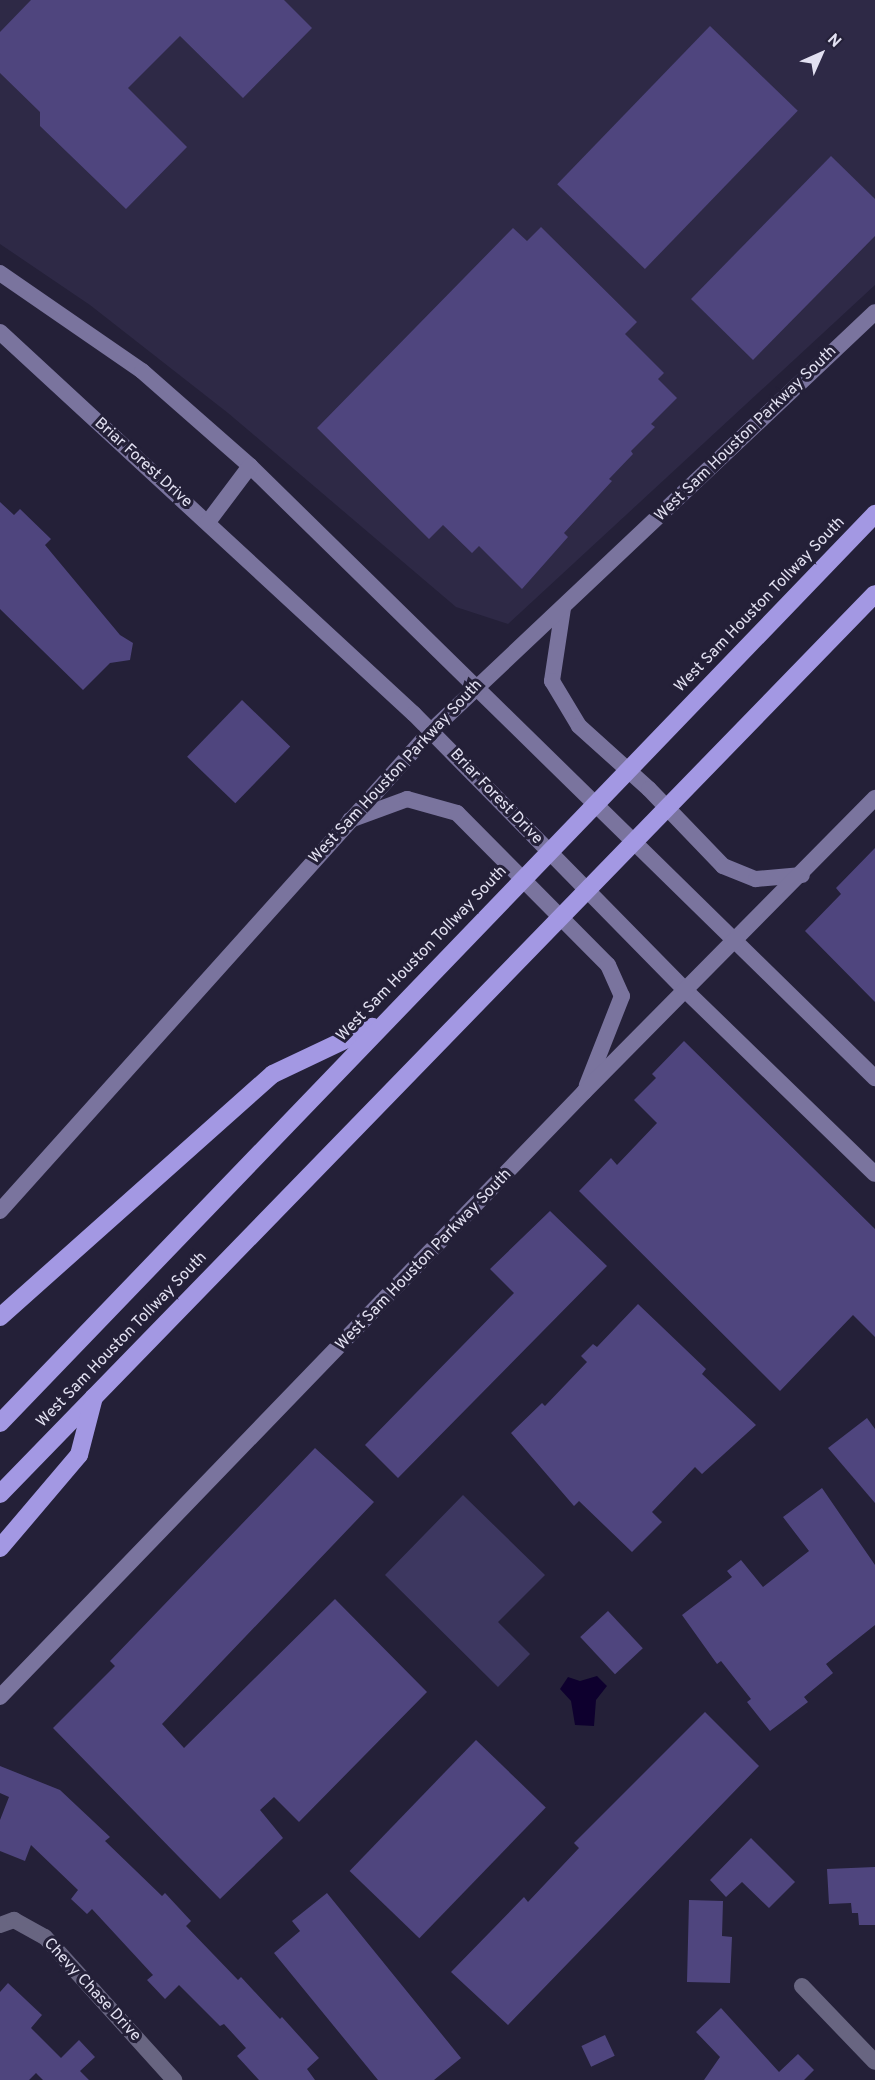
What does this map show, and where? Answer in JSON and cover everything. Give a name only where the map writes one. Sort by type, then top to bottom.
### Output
[{"type":"highway","name":"West Sam Houston Tollway South","points":[[0,1423],[382,1022],[875,514]]},
{"type":"highway","name":"West Sam Houston Tollway South","points":[[0,1494],[875,594]]},
{"type":"highway","points":[[0,1317],[273,1074],[382,1022]]},
{"type":"highway","points":[[0,1548],[79,1455],[95,1396]]},
{"type":"main road","points":[[0,273],[142,371],[250,466],[875,1078]]},
{"type":"main road","name":"West Sam Houston Parkway South","points":[[0,1211],[348,820],[431,731],[474,687],[563,608],[875,312]]},
{"type":"main road","name":"Briar Forest Drive","points":[[0,332],[208,522],[431,731],[685,990],[875,1174]]},
{"type":"main road","points":[[208,522],[250,466]]},
{"type":"main road","points":[[563,608],[552,681],[579,726],[649,789],[723,866],[756,879],[802,875]]},
{"type":"main road","name":"West Sam Houston Parkway South","points":[[0,1697],[584,1092],[802,875],[875,798]]},
{"type":"main road","points":[[348,820],[407,799],[457,813],[608,964],[622,996],[584,1092]]},
{"type":"street","name":"Chevy Chase Drive","points":[[0,1925],[14,1920],[45,1937],[174,2080]]},
{"type":"street","points":[[802,1986],[875,2062]]},
{"type":"shaded area","points":[[0,0],[875,0],[875,285],[508,624],[456,607],[228,413],[90,305],[0,244]]},
{"type":"shaded area","points":[[463,1495],[545,1575],[498,1622],[530,1654],[498,1687],[385,1575]]},
{"type":"shaded area","points":[[597,1676],[607,1686],[596,1700],[594,1726],[575,1725],[571,1701],[560,1689],[568,1677],[580,1681]]},
{"type":"building","points":[[31,0],[284,0],[312,28],[243,98],[180,36],[128,88],[187,147],[126,209],[40,126],[40,112],[0,73],[0,32]]},
{"type":"building","points":[[710,26],[798,111],[645,269],[557,184]]},
{"type":"building","points":[[831,156],[875,199],[875,236],[753,360],[691,299]]},
{"type":"building","points":[[541,227],[637,322],[625,334],[664,373],[658,379],[677,398],[651,424],[655,427],[631,451],[633,454],[609,479],[612,481],[564,533],[568,537],[522,589],[479,546],[472,553],[443,525],[429,539],[317,428],[513,228],[527,241]]},
{"type":"building","points":[[0,502],[14,515],[20,509],[51,539],[45,545],[120,635],[133,643],[130,660],[110,663],[83,690],[0,609]]},
{"type":"building","points":[[242,700],[290,747],[235,803],[187,757]]},
{"type":"building","points":[[875,848],[875,1002],[805,931],[841,894],[836,888]]},
{"type":"building","points":[[684,1041],[875,1229],[875,1337],[853,1315],[780,1391],[579,1191],[611,1158],[617,1165],[657,1123],[634,1100],[656,1078],[652,1074]]},
{"type":"building","points":[[550,1211],[607,1266],[398,1478],[365,1445],[514,1293],[490,1269]]},
{"type":"building","points":[[638,1304],[706,1369],[702,1374],[756,1425],[702,1474],[695,1467],[652,1512],[662,1522],[632,1552],[579,1501],[574,1506],[511,1433],[542,1403],[545,1406],[587,1362],[581,1356],[593,1344],[597,1347]]},
{"type":"building","points":[[867,1418],[875,1429],[875,1503],[828,1448]]},
{"type":"building","points":[[315,1448],[374,1502],[162,1724],[184,1748],[335,1599],[427,1692],[299,1822],[274,1797],[260,1810],[283,1838],[220,1899],[53,1728],[115,1666],[110,1661]]},
{"type":"building","points":[[822,1488],[875,1565],[875,1625],[826,1664],[833,1673],[804,1697],[808,1702],[770,1731],[747,1702],[751,1699],[721,1661],[717,1664],[682,1615],[732,1577],[727,1571],[741,1560],[763,1587],[809,1551],[783,1517]]},
{"type":"building","points":[[608,1611],[643,1648],[615,1674],[580,1637]]},
{"type":"building","points":[[705,1712],[759,1766],[508,2025],[451,1972],[524,1897],[528,1902],[579,1848],[574,1843]]},
{"type":"building","points":[[476,1740],[546,1807],[419,1938],[350,1871]]},
{"type":"building","points":[[0,1766],[60,1790],[110,1837],[105,1841],[162,1896],[165,1893],[191,1921],[186,1926],[238,1980],[241,1977],[280,2019],[282,2017],[319,2058],[307,2069],[315,2080],[259,2080],[237,2056],[246,2048],[224,2024],[220,2026],[179,1985],[165,1999],[147,1980],[153,1975],[92,1909],[87,1914],[71,1899],[78,1890],[31,1845],[25,1861],[0,1851],[0,1820],[9,1797],[0,1793]]},
{"type":"building","points":[[751,1838],[795,1882],[769,1908],[742,1882],[726,1897],[710,1880]]},
{"type":"building","points":[[875,1867],[875,1925],[859,1925],[858,1913],[852,1913],[851,1903],[829,1904],[827,1869]]},
{"type":"building","points":[[327,1893],[461,2058],[434,2080],[378,2080],[274,1953],[300,1931],[292,1921]]},
{"type":"building","points":[[689,1900],[723,1901],[722,1936],[732,1937],[730,1983],[687,1982]]},
{"type":"building","points":[[8,1983],[42,2015],[31,2028],[61,2058],[79,2040],[95,2057],[80,2071],[89,2080],[43,2080],[36,2073],[29,2080],[0,2080],[0,1992]]},
{"type":"building","points":[[721,2008],[779,2072],[798,2054],[814,2070],[804,2080],[704,2080],[720,2057],[696,2032]]},
{"type":"building","points":[[605,2035],[615,2056],[591,2067],[581,2046]]}]
